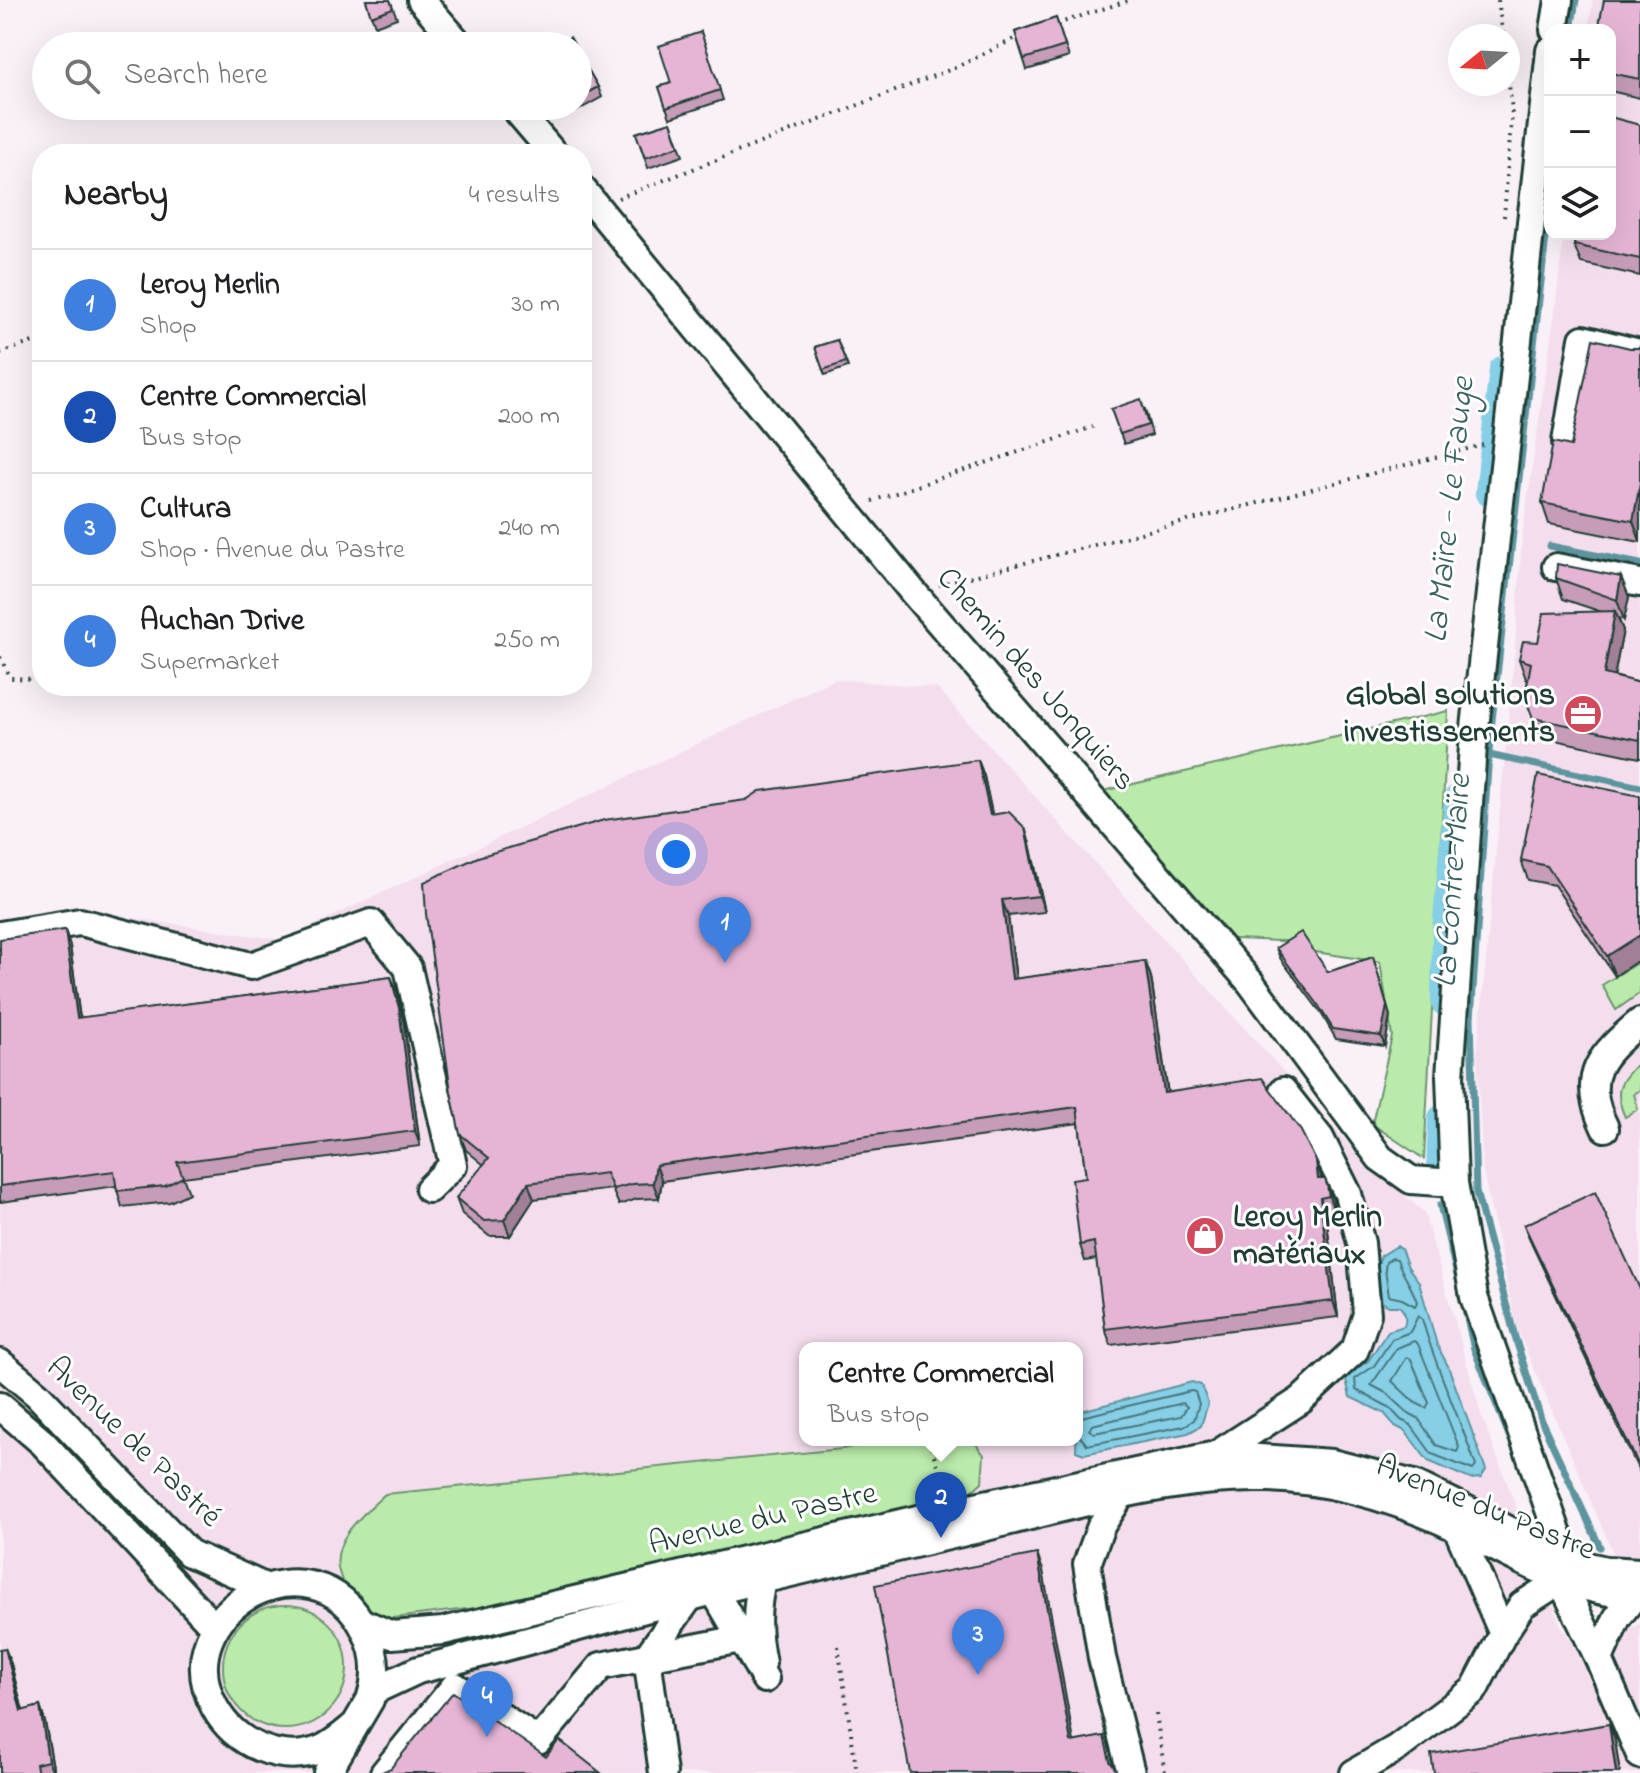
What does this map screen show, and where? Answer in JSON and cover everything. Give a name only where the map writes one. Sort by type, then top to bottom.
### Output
[{"type":"street","points":[[421,0],[449,32]]},
{"type":"street","points":[[1555,24],[1559,0]]},
{"type":"street","points":[[1545,96],[1473,746],[1450,1076],[1454,1183],[1474,1297],[1564,1568],[1640,1755]]},
{"type":"street","points":[[525,120],[545,144]]},
{"type":"street","name":"Chemin des Jonquiers","points":[[592,202],[913,592],[1251,983],[1380,1158],[1411,1180],[1454,1183]]},
{"type":"street","points":[[1566,442],[1583,339],[1640,353]]},
{"type":"street","points":[[1556,567],[1640,583]]},
{"type":"street","points":[[0,935],[80,922],[251,966],[371,923],[408,968],[453,1165],[429,1189]]},
{"type":"street","points":[[1605,1128],[1597,1110],[1594,1079],[1607,1050],[1640,1022]]},
{"type":"street","points":[[1216,1455],[1301,1400],[1355,1350],[1367,1314],[1361,1243],[1348,1194],[1320,1138],[1283,1091]]},
{"type":"street","name":"Avenue de Pastré","points":[[0,1363],[37,1394],[189,1553],[265,1587]]},
{"type":"street","name":"Avenue de Pastré","points":[[0,1406],[43,1443],[215,1628]]},
{"type":"street","name":"Avenue du Pastre","points":[[361,1622],[392,1635],[443,1631],[952,1511],[1216,1455],[1332,1463],[1414,1484],[1564,1568]]},
{"type":"street","name":"Avenue du Pastre","points":[[373,1691],[418,1670],[701,1594],[1121,1495],[1205,1480],[1268,1478],[1310,1481],[1371,1495],[1564,1568],[1606,1570],[1638,1588]]},
{"type":"street","points":[[1121,1495],[1101,1526],[1087,1564],[1102,1658],[1131,1773]]},
{"type":"street","points":[[1457,1528],[1503,1634]]},
{"type":"street","points":[[1358,1772],[1397,1748],[1474,1690],[1522,1605],[1564,1568]]},
{"type":"street","points":[[663,1773],[647,1657],[701,1594],[741,1639],[765,1679],[756,1637],[756,1606],[762,1581]]},
{"type":"street","points":[[327,1773],[354,1726],[373,1691],[373,1649],[361,1622],[346,1605],[322,1589],[299,1583],[265,1587],[243,1598],[215,1628],[206,1658],[208,1692],[214,1707],[234,1733],[276,1763],[289,1754],[319,1750],[354,1726]]},
{"type":"street","points":[[1599,1659],[1617,1618],[1638,1588]]},
{"type":"street","points":[[384,1773],[455,1686],[538,1741],[601,1666],[741,1639]]},
{"type":"path","points":[[1048,26],[1072,22],[1130,0]]},
{"type":"path","points":[[1498,0],[1501,24]]},
{"type":"path","points":[[592,197],[957,67],[1023,35]]},
{"type":"path","points":[[0,353],[32,342]]},
{"type":"path","points":[[846,510],[1093,427]]},
{"type":"path","points":[[913,592],[1483,445]]},
{"type":"path","points":[[0,657],[11,678],[32,679]]},
{"type":"path","points":[[931,1446],[952,1511]]},
{"type":"path","points":[[838,1646],[857,1773]]},
{"type":"path","points":[[1156,1714],[1165,1773]]},
{"type":"shaded area","points":[[1593,0],[1640,0],[1640,1616],[1517,1329],[1483,1172],[1477,1056],[1515,647],[1522,537],[1563,240],[1616,240],[1616,24],[1589,24]]},
{"type":"shaded area","points":[[835,679],[937,688],[1365,1162],[1424,1212],[1481,1414],[1561,1626],[1577,1650],[1640,1624],[1640,1773],[0,1773],[0,922],[79,910],[282,940]]},
{"type":"green space","points":[[1448,711],[1424,1159],[1372,1124],[1392,1036],[1380,962],[1309,951],[1304,942],[1212,938],[1103,791]]},
{"type":"green space","points":[[1640,961],[1640,993],[1616,1010],[1602,985]]},
{"type":"green space","points":[[1640,1061],[1640,1090],[1634,1094],[1638,1109],[1625,1117],[1619,1100],[1620,1087]]},
{"type":"green space","points":[[856,1446],[977,1446],[984,1455],[982,1482],[961,1501],[491,1606],[361,1622],[338,1568],[340,1546],[345,1536],[385,1494]]},
{"type":"green space","points":[[285,1605],[309,1610],[329,1623],[342,1643],[347,1667],[342,1691],[329,1711],[309,1724],[285,1729],[261,1724],[241,1711],[228,1691],[223,1667],[228,1643],[241,1623],[261,1610]]},
{"type":"water","points":[[1397,1246],[1419,1282],[1437,1345],[1448,1366],[1486,1470],[1481,1478],[1470,1479],[1428,1461],[1405,1431],[1395,1426],[1384,1413],[1350,1397],[1345,1375],[1368,1361],[1388,1331],[1405,1323],[1406,1318],[1399,1306],[1382,1302],[1376,1269],[1381,1256]]},
{"type":"water","points":[[1192,1382],[1201,1385],[1208,1403],[1201,1426],[1188,1433],[1084,1454],[1076,1451],[1076,1446],[1083,1446],[1083,1410]]},
{"type":"building","points":[[366,0],[390,0],[393,8],[371,16]]},
{"type":"building","points":[[1604,0],[1640,0],[1640,79],[1616,74],[1616,24],[1599,24]]},
{"type":"building","points":[[1056,18],[1065,46],[1024,59],[1015,32]]},
{"type":"building","points":[[701,32],[720,90],[666,108],[659,87],[671,83],[659,46]]},
{"type":"building","points":[[592,76],[598,87],[592,90]]},
{"type":"building","points":[[1616,119],[1640,125],[1640,259],[1574,245],[1575,240],[1616,240]]},
{"type":"building","points":[[671,122],[679,146],[645,158],[636,133]]},
{"type":"building","points":[[1593,339],[1630,348],[1640,346],[1640,483],[1633,521],[1542,503],[1553,442],[1571,446]]},
{"type":"building","points":[[837,340],[846,362],[823,370],[815,347]]},
{"type":"building","points":[[1141,399],[1148,425],[1120,434],[1111,409]]},
{"type":"building","points":[[1557,564],[1621,577],[1617,600],[1556,578]]},
{"type":"building","points":[[1615,611],[1604,674],[1640,683],[1640,740],[1533,718],[1525,697],[1531,663],[1519,659],[1523,641],[1538,642],[1544,613]]},
{"type":"building","points":[[978,760],[990,815],[1009,812],[1025,828],[1039,896],[1002,900],[1012,979],[1145,961],[1164,1093],[1262,1078],[1301,1131],[1316,1161],[1318,1179],[1325,1179],[1327,1185],[1329,1196],[1320,1198],[1333,1301],[1105,1329],[1094,1242],[1080,1245],[1072,1179],[1086,1177],[1077,1107],[656,1165],[653,1183],[613,1189],[606,1173],[528,1183],[504,1220],[484,1221],[456,1198],[489,1158],[460,1134],[451,1092],[424,882],[478,857],[604,820],[746,800],[760,791]]},
{"type":"building","points":[[1538,775],[1640,796],[1640,935],[1607,956],[1547,866],[1521,860]]},
{"type":"building","points":[[65,930],[77,1018],[391,977],[399,1008],[415,1131],[177,1162],[183,1177],[165,1186],[117,1191],[114,1171],[0,1186],[0,939]]},
{"type":"building","points":[[1301,932],[1328,972],[1373,957],[1387,1006],[1381,1036],[1333,1029],[1276,948]]},
{"type":"building","points":[[1595,1192],[1640,1289],[1640,1468],[1524,1225]]},
{"type":"building","points":[[1037,1554],[1071,1742],[1104,1736],[1110,1761],[1118,1773],[910,1773],[875,1585]]},
{"type":"building","points":[[5,1648],[21,1711],[40,1706],[48,1761],[36,1764],[38,1773],[0,1773],[0,1649]]},
{"type":"building","points":[[453,1692],[546,1757],[559,1740],[601,1773],[380,1773],[391,1768]]},
{"type":"building","points":[[1609,1724],[1616,1773],[1434,1773],[1431,1754]]},
{"type":"waterway","name":"La Contre-Maïre","points":[[1572,24],[1576,0]]},
{"type":"waterway","name":"La Contre-Maïre","points":[[1546,240],[1490,738],[1471,1018],[1476,1192],[1515,1337],[1542,1422],[1600,1547]]},
{"type":"waterway","name":"La Maïre - Le Fauge","points":[[1488,493],[1502,369]]},
{"type":"waterway","points":[[1550,546],[1640,564]]},
{"type":"waterway","points":[[1489,755],[1640,787]]},
{"type":"waterway","name":"La Maïre - Le Fauge","points":[[1444,1003],[1445,929],[1457,798]]},
{"type":"waterway","name":"La Maïre - Le Fauge","points":[[1439,1173],[1441,1118]]},
{"type":"waterway","points":[[1440,1205],[1460,1288]]},
{"type":"waterway","points":[[1464,1304],[1474,1349],[1518,1458]]},
{"type":"place","name":"Global solutions investissements","points":[[1583,714]]},
{"type":"place","name":"Leroy Merlin","points":[[725,963]]},
{"type":"place","name":"Leroy Merlin matériaux","points":[[1205,1236]]},
{"type":"place","name":"Centre Commercial","points":[[941,1538]]},
{"type":"place","name":"Cultura","points":[[978,1675]]},
{"type":"place","name":"Auchan Drive","points":[[487,1737]]}]
